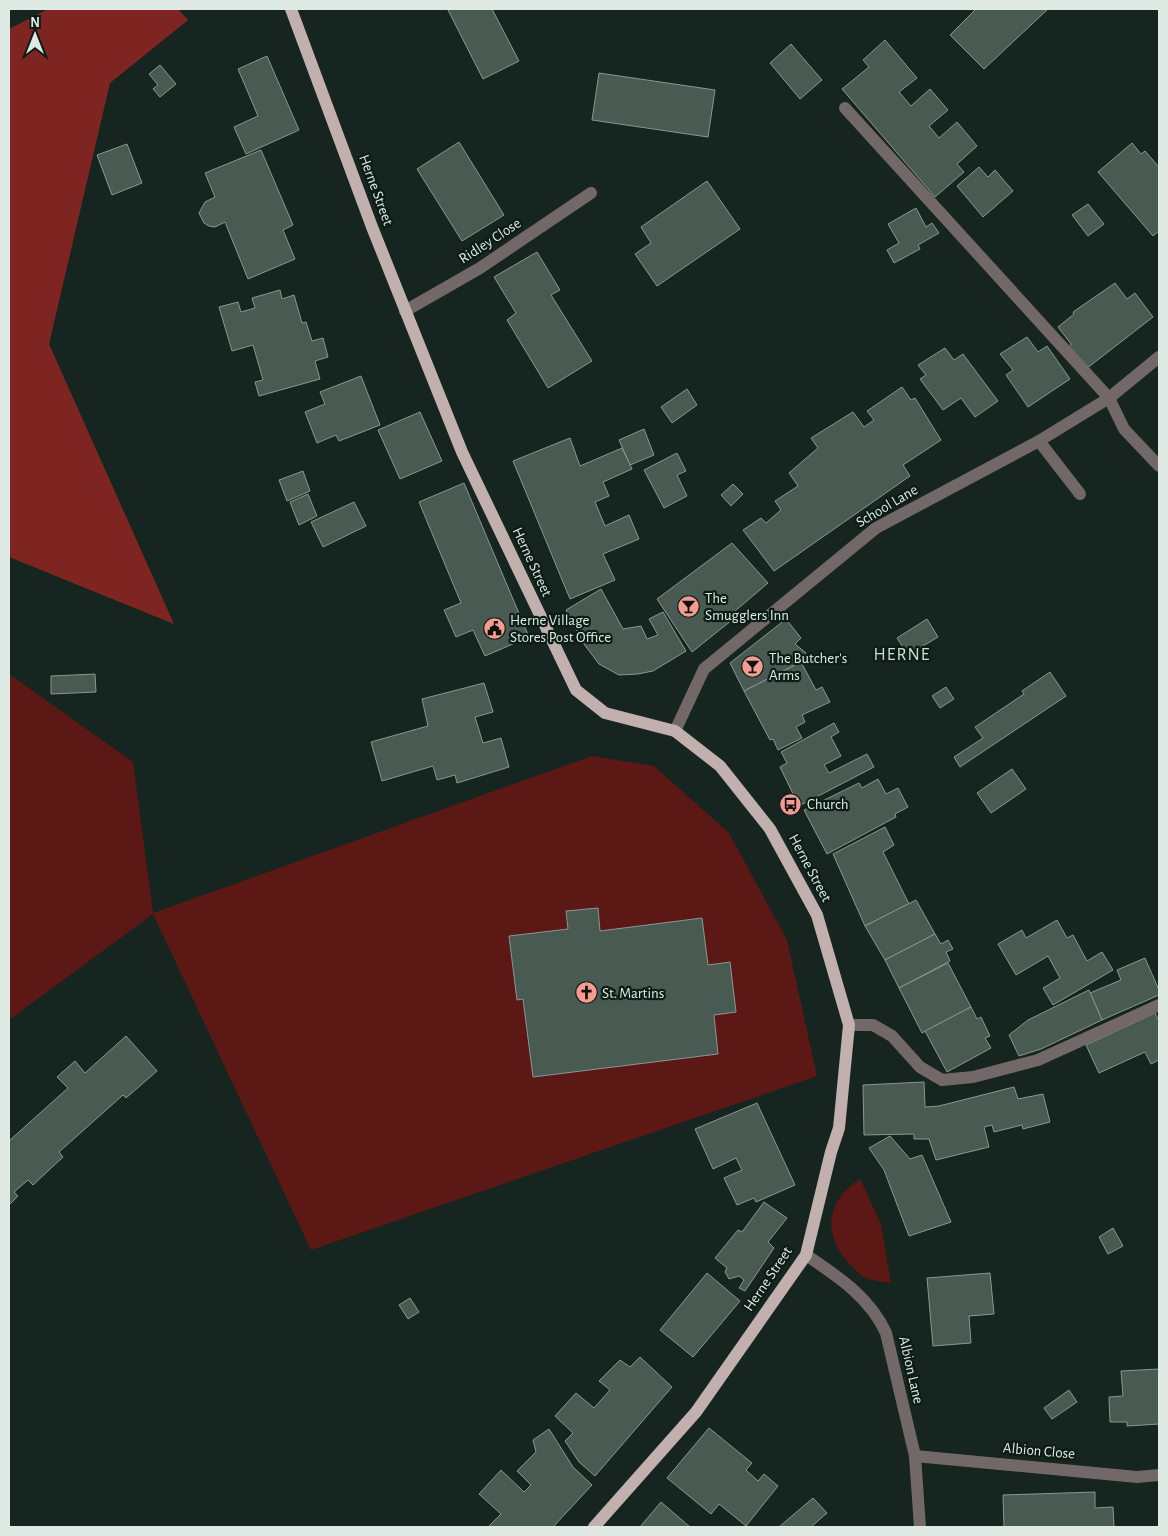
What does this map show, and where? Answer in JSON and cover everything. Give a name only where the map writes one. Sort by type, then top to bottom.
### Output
[{"type":"main road","name":"Herne Street","points":[[291,9],[405,311],[466,461],[576,690],[605,714],[675,731],[720,766],[770,829],[817,915],[849,1025],[840,1128],[831,1152],[806,1255],[696,1412],[594,1527]]},
{"type":"street","points":[[846,108],[1108,398],[1124,429],[1159,466]]},
{"type":"street","name":"Ridley Close","points":[[405,311],[480,268],[591,194]]},
{"type":"street","name":"School Lane","points":[[675,731],[704,669],[876,528],[1039,441],[1108,398],[1159,357]]},
{"type":"street","points":[[1039,441],[1080,494]]},
{"type":"street","points":[[849,1025],[873,1025],[892,1036],[920,1067],[942,1080],[973,1077],[1038,1060],[1159,1005]]},
{"type":"street","name":"Albion Lane","points":[[806,1255],[847,1283],[879,1316],[886,1333],[915,1456],[920,1527]]},
{"type":"street","name":"Albion Close","points":[[915,1456],[1137,1477],[1159,1475]]},
{"type":"shaded area","points":[[48,9],[178,9],[188,20],[110,83],[49,344],[174,624],[9,557],[9,29]]},
{"type":"shaded area","points":[[9,674],[133,762],[153,913],[592,756],[654,766],[729,833],[787,940],[817,1076],[311,1250],[153,914],[9,1020]]},
{"type":"shaded area","points":[[860,1179],[881,1224],[891,1283],[870,1279],[860,1274],[847,1261],[834,1239],[831,1228],[835,1207],[849,1187]]},
{"type":"building","points":[[492,9],[519,61],[483,79],[448,10]]},
{"type":"building","points":[[976,9],[1048,9],[984,69],[950,35]]},
{"type":"building","points":[[885,40],[917,78],[899,92],[911,106],[930,89],[948,110],[929,126],[939,138],[957,122],[977,146],[957,164],[964,172],[935,197],[842,89],[869,67],[863,60]]},
{"type":"building","points":[[791,44],[822,80],[800,99],[770,63]]},
{"type":"building","points":[[267,56],[299,130],[246,154],[234,127],[258,116],[238,69]]},
{"type":"building","points":[[160,65],[176,84],[160,97],[153,89],[158,85],[149,74]]},
{"type":"building","points":[[599,73],[715,90],[708,137],[592,120]]},
{"type":"building","points":[[459,142],[504,215],[462,241],[417,169]]},
{"type":"building","points":[[1132,143],[1141,154],[1145,151],[1159,167],[1159,231],[1153,236],[1098,172]]},
{"type":"building","points":[[127,144],[142,183],[112,195],[97,155]]},
{"type":"building","points":[[261,150],[293,225],[283,230],[295,259],[248,279],[225,222],[215,227],[209,226],[204,223],[199,213],[205,202],[215,197],[205,173]]},
{"type":"building","points":[[979,167],[988,177],[995,170],[1013,191],[983,217],[957,186]]},
{"type":"building","points":[[707,181],[740,229],[657,286],[635,254],[651,243],[641,227]]},
{"type":"building","points":[[1088,204],[1104,224],[1088,236],[1072,215]]},
{"type":"building","points":[[916,208],[926,227],[932,223],[939,233],[918,245],[920,249],[894,263],[887,250],[899,243],[888,224]]},
{"type":"building","points":[[537,252],[560,290],[551,295],[592,361],[548,388],[507,320],[516,313],[494,277]]},
{"type":"building","points":[[1115,283],[1127,299],[1135,293],[1153,317],[1086,369],[1069,347],[1071,344],[1058,327],[1074,314],[1073,312]]},
{"type":"building","points":[[280,290],[282,299],[294,295],[302,323],[306,322],[312,341],[323,338],[328,357],[315,361],[320,379],[259,396],[255,382],[263,380],[253,345],[232,351],[219,307],[238,302],[241,312],[255,308],[252,298]]},
{"type":"building","points":[[1027,337],[1038,352],[1047,346],[1070,379],[1028,407],[1006,375],[1013,370],[1000,354]]},
{"type":"building","points":[[945,348],[954,360],[963,354],[998,401],[975,417],[961,398],[943,410],[920,379],[926,375],[918,365]]},
{"type":"building","points":[[361,376],[380,425],[339,441],[336,435],[317,443],[305,412],[325,404],[320,392]]},
{"type":"building","points":[[902,387],[911,400],[915,398],[941,440],[903,465],[910,476],[774,571],[743,530],[761,518],[766,523],[781,510],[775,501],[798,486],[789,473],[818,448],[811,438],[853,412],[864,427],[874,420],[867,411]]},
{"type":"building","points":[[687,389],[697,405],[672,423],[661,407]]},
{"type":"building","points":[[420,412],[442,461],[400,479],[378,430]]},
{"type":"building","points":[[644,429],[654,455],[630,465],[619,440]]},
{"type":"building","points":[[570,438],[580,466],[622,448],[632,469],[603,482],[609,496],[595,502],[605,526],[629,515],[639,539],[603,554],[615,580],[570,599],[513,461]]},
{"type":"building","points":[[677,453],[686,471],[677,475],[687,496],[664,508],[644,470]]},
{"type":"building","points":[[303,471],[310,491],[287,501],[279,480]]},
{"type":"building","points":[[464,483],[529,637],[485,656],[473,630],[456,637],[444,610],[461,603],[419,502]]},
{"type":"building","points":[[733,484],[743,494],[731,506],[721,495]]},
{"type":"building","points":[[308,494],[317,516],[299,525],[290,502]]},
{"type":"building","points":[[354,502],[366,526],[323,547],[311,522]]},
{"type":"building","points":[[732,543],[768,583],[728,617],[732,620],[692,652],[657,599]]},
{"type":"building","points":[[601,589],[623,629],[641,626],[647,639],[658,635],[649,619],[663,612],[686,651],[653,671],[638,674],[619,675],[599,664],[584,644],[566,610]]},
{"type":"building","points":[[786,619],[801,638],[795,644],[806,653],[801,662],[744,691],[730,663]]},
{"type":"building","points":[[927,619],[938,637],[908,655],[897,638]]},
{"type":"building","points":[[801,662],[816,690],[822,687],[830,702],[802,715],[805,722],[796,727],[802,738],[778,750],[773,739],[770,740],[744,691]]},
{"type":"building","points":[[1050,672],[1066,696],[960,767],[954,757],[983,738],[975,727],[1024,694],[1022,691]]},
{"type":"building","points":[[95,674],[96,692],[51,694],[51,676]]},
{"type":"building","points":[[484,683],[493,712],[475,717],[483,743],[501,738],[509,767],[457,783],[455,775],[437,780],[433,766],[382,781],[371,742],[428,726],[422,699]]},
{"type":"building","points":[[946,687],[954,699],[940,708],[932,696]]},
{"type":"building","points":[[834,723],[839,732],[831,737],[841,756],[824,765],[829,773],[867,754],[874,767],[799,806],[780,767],[787,763],[781,752]]},
{"type":"building","points":[[1012,769],[1026,789],[991,813],[977,793]]},
{"type":"building","points":[[878,779],[886,794],[898,788],[908,807],[895,814],[896,817],[827,854],[804,810],[859,783],[862,788]]},
{"type":"building","points":[[885,827],[894,845],[883,852],[909,904],[865,926],[833,854]]},
{"type":"building","points":[[916,900],[935,934],[885,960],[865,926]]},
{"type":"building","points":[[598,908],[600,931],[702,918],[708,965],[730,962],[736,1012],[714,1015],[718,1054],[533,1077],[523,999],[517,1000],[509,936],[568,929],[566,911]]},
{"type":"building","points":[[1057,920],[1067,938],[1073,935],[1087,961],[1102,952],[1113,970],[1053,1005],[1043,988],[1060,978],[1048,956],[1016,975],[998,944],[1022,930],[1026,938]]},
{"type":"building","points":[[935,934],[941,944],[948,940],[953,949],[946,952],[950,961],[899,988],[885,960]]},
{"type":"building","points":[[1145,958],[1159,990],[1159,995],[1102,1020],[1090,993],[1121,980],[1117,970]]},
{"type":"building","points":[[948,963],[971,1007],[922,1033],[899,988]]},
{"type":"building","points":[[1089,990],[1102,1020],[1041,1049],[1019,1056],[1009,1035],[1028,1020]]},
{"type":"building","points":[[971,1007],[977,1019],[981,1017],[990,1036],[985,1038],[991,1048],[947,1072],[925,1031]]},
{"type":"building","points":[[1155,1013],[1159,1021],[1159,1060],[1151,1064],[1145,1052],[1099,1073],[1086,1045]]},
{"type":"building","points":[[126,1036],[157,1071],[126,1098],[123,1095],[59,1152],[63,1157],[33,1185],[28,1180],[14,1192],[18,1196],[9,1205],[9,1141],[68,1088],[57,1077],[75,1061],[85,1073]]},
{"type":"building","points":[[924,1082],[925,1107],[939,1106],[1014,1087],[1018,1099],[1043,1094],[1050,1122],[1023,1129],[1022,1125],[994,1132],[992,1125],[984,1127],[989,1147],[936,1160],[929,1139],[914,1139],[914,1134],[864,1135],[863,1085]]},
{"type":"building","points":[[757,1103],[795,1185],[756,1202],[754,1198],[737,1205],[724,1178],[742,1170],[736,1158],[713,1169],[695,1129]]},
{"type":"building","points":[[890,1136],[910,1159],[922,1155],[951,1222],[909,1236],[884,1170],[869,1148]]},
{"type":"building","points":[[764,1202],[787,1218],[768,1242],[774,1248],[745,1291],[739,1288],[744,1280],[739,1276],[729,1279],[725,1272],[727,1268],[715,1258],[738,1230],[742,1232]]},
{"type":"building","points":[[1113,1228],[1123,1246],[1108,1254],[1099,1237]]},
{"type":"building","points":[[707,1273],[740,1301],[693,1357],[660,1330]]},
{"type":"building","points":[[990,1273],[994,1314],[969,1316],[971,1343],[933,1346],[927,1278]]},
{"type":"building","points":[[410,1298],[419,1312],[408,1319],[399,1305]]},
{"type":"building","points":[[640,1357],[672,1387],[595,1476],[579,1462],[565,1441],[573,1433],[555,1416],[576,1393],[594,1408],[610,1390],[599,1381],[620,1360],[630,1367]]},
{"type":"building","points":[[1159,1369],[1159,1424],[1127,1426],[1127,1422],[1110,1422],[1109,1397],[1123,1396],[1121,1371]]},
{"type":"building","points":[[1069,1390],[1077,1402],[1052,1419],[1044,1408]]},
{"type":"building","points":[[709,1428],[752,1463],[746,1470],[758,1481],[764,1474],[778,1486],[746,1526],[719,1504],[711,1514],[667,1478]]},
{"type":"building","points":[[549,1429],[573,1467],[592,1485],[553,1527],[488,1527],[501,1514],[479,1494],[501,1470],[524,1492],[531,1485],[517,1471],[536,1452],[533,1440]]},
{"type":"building","points":[[1095,1492],[1095,1508],[1113,1507],[1114,1527],[1004,1527],[1003,1495]]},
{"type":"building","points":[[813,1498],[827,1513],[811,1527],[779,1527]]},
{"type":"building","points":[[661,1502],[690,1527],[640,1527]]},
{"type":"place","name":"The Smugglers Inn","points":[[689,607]]},
{"type":"place","name":"Herne Village Stores Post Office","points":[[494,629]]},
{"type":"place","name":"The Butcher's Arms","points":[[753,667]]},
{"type":"place","name":"Church","points":[[791,804]]},
{"type":"place","name":"St. Martins","points":[[586,993]]},
{"type":"district","name":"HERNE","points":[[902,655]]}]
